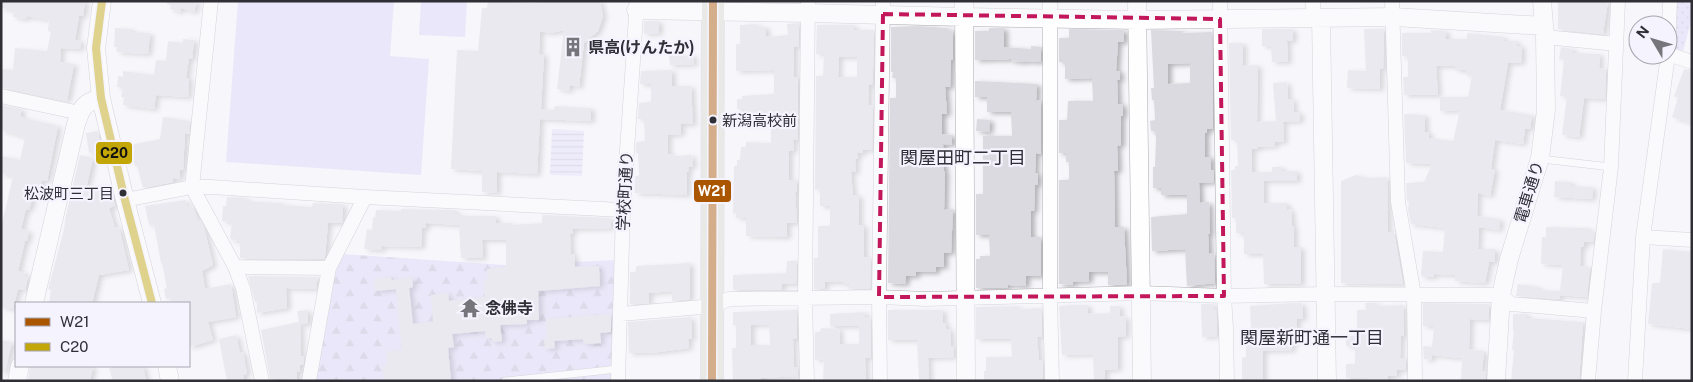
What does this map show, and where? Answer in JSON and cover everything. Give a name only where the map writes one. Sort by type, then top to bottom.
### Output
[{"type":"highway","points":[[712,381],[713,6]]},
{"type":"street","points":[[102,1],[96,48],[100,98],[152,302]]},
{"type":"street","points":[[211,1],[192,188],[235,267],[243,288],[262,381]]},
{"type":"street","points":[[1137,1],[1142,381]]},
{"type":"street","points":[[1220,1],[1227,381]]},
{"type":"street","name":"電車通り","points":[[1496,381],[1500,295],[1540,158],[1546,110],[1545,32],[1542,1]]},
{"type":"street","points":[[1588,381],[1611,167],[1618,1]]},
{"type":"street","points":[[1669,15],[1670,1]]},
{"type":"street","points":[[636,6],[1050,10],[1138,20],[1220,19],[1393,9],[1616,44]]},
{"type":"street","name":"学校町通り","points":[[618,375],[623,210],[636,6]]},
{"type":"street","points":[[806,381],[808,7]]},
{"type":"street","points":[[880,381],[879,297],[883,8]]},
{"type":"street","points":[[964,9],[966,381]]},
{"type":"street","points":[[1393,9],[1398,202],[1414,295],[1415,381]]},
{"type":"street","points":[[1050,10],[1050,295],[1052,381]]},
{"type":"street","points":[[1315,13],[1327,381]]},
{"type":"street","points":[[1678,57],[1692,62]]},
{"type":"street","points":[[1635,381],[1644,238],[1667,65]]},
{"type":"street","points":[[1,96],[80,113]]},
{"type":"street","points":[[34,302],[76,124],[80,113],[88,102],[100,98]]},
{"type":"street","points":[[125,200],[192,188],[623,210]]},
{"type":"street","points":[[309,381],[329,268],[365,197]]},
{"type":"street","points":[[1644,238],[1692,240]]},
{"type":"street","points":[[235,267],[329,268]]},
{"type":"street","points":[[621,314],[713,306],[729,299],[965,298],[1141,293],[1224,296],[1325,294],[1500,295],[1511,304],[1594,312]]},
{"type":"street","points":[[17,381],[20,367]]},
{"type":"street","points":[[167,367],[170,381]]},
{"type":"lane","points":[[1540,158],[1611,167]]},
{"type":"lane","points":[[505,381],[618,375]]},
{"type":"highlighted area","points":[[883,14],[1220,19],[1224,296],[879,297]]},
{"type":"green space","points":[[238,1],[394,1],[390,56],[429,59],[421,175],[226,162]]},
{"type":"green space","points":[[421,1],[467,1],[465,37],[419,35]]},
{"type":"green space","points":[[1674,1],[1692,1],[1692,17],[1683,52],[1678,50],[1678,15],[1673,15]]},
{"type":"green space","name":"念佛寺","points":[[342,254],[505,265],[617,260],[613,381],[315,381],[328,292]]},
{"type":"shaded area","points":[[552,129],[584,131],[582,176],[550,175]]},
{"type":"building","points":[[1,1],[85,1],[83,16],[79,16],[75,40],[81,41],[80,49],[61,48],[60,62],[74,64],[67,101],[1,87],[1,69],[13,70],[15,48],[47,51],[51,32],[48,31],[49,20],[27,16],[26,19],[13,17],[14,10],[1,8]]},
{"type":"building","points":[[167,1],[197,1],[194,12],[181,8],[180,12],[170,9],[171,5],[167,4]]},
{"type":"building","points":[[488,1],[537,3],[539,1],[600,1],[603,16],[598,31],[584,43],[579,87],[570,85],[569,91],[557,89],[564,30],[551,33],[540,31],[539,54],[544,54],[541,109],[554,110],[555,106],[591,108],[591,121],[540,119],[537,174],[497,172],[497,193],[482,192],[482,171],[451,169],[457,50],[478,51],[482,8],[487,8]]},
{"type":"building","points":[[1558,1],[1608,1],[1603,34],[1558,29]]},
{"type":"building","points":[[644,21],[659,21],[659,33],[644,34]]},
{"type":"building","points":[[799,23],[799,46],[794,47],[794,77],[798,77],[798,140],[793,140],[794,151],[789,151],[789,180],[797,180],[797,192],[795,192],[797,223],[787,223],[787,237],[746,236],[746,217],[736,218],[736,213],[733,214],[734,166],[737,166],[737,160],[740,160],[741,147],[746,147],[746,142],[771,143],[771,124],[744,124],[744,109],[737,109],[737,99],[742,99],[742,96],[774,94],[774,70],[736,71],[736,44],[740,44],[740,25],[757,24],[757,26],[766,27],[766,37],[788,35],[787,24]]},
{"type":"building","points":[[817,25],[854,25],[854,30],[874,30],[872,85],[869,85],[868,105],[873,105],[872,150],[863,150],[863,153],[857,153],[858,159],[855,159],[856,172],[851,172],[853,195],[859,195],[859,225],[864,225],[864,257],[871,257],[870,288],[849,289],[849,284],[843,284],[843,282],[825,282],[825,289],[814,289],[814,258],[818,258],[818,226],[830,226],[830,206],[820,206],[820,189],[815,190],[816,76],[823,76],[824,54],[816,54]],"holes":[[[839,57],[857,57],[857,77],[838,77]]]},
{"type":"building","points":[[891,27],[946,28],[953,32],[953,60],[951,60],[950,87],[945,87],[947,114],[942,114],[942,134],[952,135],[952,145],[943,144],[945,171],[944,210],[953,209],[951,253],[944,253],[944,267],[936,267],[936,272],[916,272],[916,276],[906,276],[905,284],[888,283],[890,98],[896,98],[896,78],[892,78],[893,72],[891,72]]},
{"type":"building","points":[[115,28],[132,29],[132,32],[150,33],[148,54],[117,52],[117,47],[114,47]]},
{"type":"building","points":[[989,28],[1004,28],[1004,47],[1031,49],[1031,46],[1041,47],[1041,62],[1011,61],[1011,59],[975,60],[975,31],[989,31]]},
{"type":"building","points":[[1069,29],[1124,30],[1124,42],[1118,42],[1116,71],[1120,71],[1120,80],[1117,80],[1118,104],[1123,104],[1121,145],[1117,146],[1118,171],[1114,171],[1115,227],[1124,227],[1127,285],[1108,285],[1108,272],[1089,272],[1089,281],[1073,282],[1073,285],[1059,284],[1059,180],[1069,180],[1069,162],[1066,162],[1066,153],[1059,153],[1059,120],[1067,120],[1068,101],[1093,101],[1092,78],[1065,79],[1065,62],[1059,62],[1059,38],[1069,38]]},
{"type":"building","points":[[1262,29],[1293,29],[1293,41],[1287,41],[1288,62],[1272,62],[1271,46],[1262,46]]},
{"type":"building","points":[[1364,29],[1384,29],[1383,69],[1380,69],[1380,89],[1347,88],[1348,70],[1366,71]]},
{"type":"building","points":[[1151,30],[1182,31],[1182,33],[1212,32],[1213,129],[1207,129],[1207,133],[1205,133],[1205,157],[1211,157],[1211,170],[1214,170],[1214,182],[1199,183],[1200,203],[1209,202],[1209,254],[1214,253],[1215,283],[1187,286],[1185,249],[1152,251],[1151,217],[1187,214],[1187,195],[1161,195],[1161,188],[1153,188],[1156,138],[1155,131],[1151,131],[1150,121],[1155,120],[1151,88],[1154,88]],"holes":[[[1190,63],[1190,83],[1168,84],[1168,64]]]},
{"type":"building","points":[[1431,30],[1446,31],[1446,39],[1467,39],[1467,33],[1504,37],[1504,41],[1517,41],[1517,46],[1522,46],[1521,63],[1508,63],[1500,110],[1532,115],[1530,129],[1525,129],[1523,144],[1495,140],[1491,169],[1495,169],[1490,196],[1478,193],[1477,216],[1500,219],[1499,230],[1479,227],[1478,249],[1495,249],[1495,262],[1489,262],[1485,283],[1455,281],[1455,275],[1434,274],[1434,277],[1423,277],[1421,275],[1423,251],[1443,252],[1445,228],[1411,224],[1406,183],[1424,182],[1432,164],[1406,163],[1404,114],[1425,115],[1425,132],[1429,132],[1429,138],[1453,141],[1460,110],[1440,111],[1440,97],[1468,97],[1472,75],[1466,75],[1466,70],[1455,70],[1455,66],[1436,66],[1438,95],[1404,95],[1403,77],[1408,77],[1408,57],[1402,56],[1402,33],[1431,33]]},
{"type":"building","points":[[183,39],[194,40],[192,59],[189,58],[186,78],[189,78],[188,97],[156,95],[154,109],[123,105],[124,97],[121,97],[123,88],[117,87],[118,76],[123,77],[123,71],[154,75],[156,60],[166,61],[168,41],[183,43]]},
{"type":"building","points":[[1229,43],[1243,43],[1243,66],[1258,65],[1257,122],[1276,121],[1273,83],[1287,82],[1288,99],[1293,99],[1294,112],[1300,112],[1300,121],[1283,122],[1284,142],[1275,142],[1275,146],[1252,149],[1252,172],[1272,172],[1272,167],[1282,167],[1282,171],[1297,171],[1297,181],[1264,181],[1264,203],[1287,203],[1287,210],[1291,209],[1292,226],[1294,226],[1294,247],[1301,247],[1301,284],[1264,284],[1263,254],[1244,254],[1244,233],[1236,233],[1236,218],[1232,218],[1231,170],[1235,170],[1235,166],[1238,166],[1237,140],[1231,140]]},
{"type":"building","points":[[1561,47],[1573,49],[1573,53],[1600,54],[1599,68],[1606,69],[1605,99],[1584,98],[1579,137],[1562,135],[1567,96],[1560,96],[1564,60],[1559,59]]},
{"type":"building","points":[[693,55],[694,64],[670,65],[669,56]]},
{"type":"building","points":[[1684,69],[1692,71],[1692,123],[1672,117],[1678,98],[1674,96]]},
{"type":"building","points":[[672,70],[672,86],[691,86],[693,124],[681,124],[681,134],[668,135],[668,154],[677,156],[692,155],[693,166],[688,167],[689,172],[687,172],[687,195],[635,193],[635,176],[639,176],[636,142],[645,141],[644,119],[638,119],[639,103],[651,102],[651,84],[640,84],[641,71]]},
{"type":"building","points":[[975,81],[1037,84],[1036,101],[1041,100],[1041,154],[1036,153],[1035,173],[1038,173],[1038,185],[1035,185],[1034,211],[1031,211],[1031,237],[1041,237],[1041,276],[1026,276],[1026,286],[1008,285],[1007,288],[976,288],[976,259],[980,259],[980,256],[990,256],[989,235],[976,235],[976,194],[983,194],[983,136],[1012,136],[1011,112],[987,112],[987,97],[975,97]]},
{"type":"building","points":[[1,105],[22,109],[20,116],[24,118],[58,126],[47,181],[42,180],[40,187],[36,186],[29,210],[26,209],[21,229],[29,231],[18,271],[25,273],[24,276],[28,277],[25,290],[18,289],[13,309],[1,307],[1,228],[13,176],[1,173],[1,156],[20,160],[25,137],[1,130]]},
{"type":"building","points":[[163,117],[190,121],[189,134],[185,133],[183,170],[180,170],[180,179],[173,178],[173,182],[143,188],[130,145],[160,139]]},
{"type":"building","points":[[977,119],[990,120],[989,132],[976,131]]},
{"type":"building","points":[[98,131],[101,152],[89,153],[86,133]]},
{"type":"building","points":[[80,155],[93,158],[86,189],[101,185],[102,188],[110,186],[115,206],[109,208],[115,228],[119,227],[129,270],[99,275],[92,302],[49,302],[51,290],[48,289]]},
{"type":"building","points":[[1356,175],[1368,178],[1387,177],[1388,232],[1394,232],[1403,284],[1341,283],[1341,181]]},
{"type":"building","points":[[1555,181],[1571,182],[1571,186],[1593,187],[1592,199],[1554,197]]},
{"type":"building","points":[[227,197],[246,198],[246,201],[312,207],[313,203],[343,204],[342,223],[328,223],[324,259],[240,258],[240,241],[230,239],[232,222],[222,221],[223,206],[226,206]]},
{"type":"building","points":[[186,200],[187,206],[192,205],[198,220],[200,220],[204,227],[213,265],[202,271],[205,289],[231,284],[236,317],[208,322],[213,340],[190,347],[190,302],[172,302],[171,298],[166,299],[164,289],[167,288],[154,224],[149,225],[145,206]]},
{"type":"building","points":[[401,209],[455,210],[455,214],[460,214],[460,216],[496,216],[496,223],[511,223],[511,225],[542,223],[542,215],[611,218],[611,228],[572,229],[573,234],[570,234],[571,254],[574,254],[575,267],[599,266],[600,286],[538,291],[539,320],[527,320],[527,324],[500,325],[502,341],[492,342],[492,338],[486,338],[485,331],[452,334],[454,347],[448,348],[451,381],[384,381],[383,366],[387,366],[386,352],[402,350],[396,289],[375,291],[374,279],[391,277],[392,280],[412,278],[413,287],[409,288],[413,324],[433,322],[431,295],[448,293],[449,301],[485,297],[484,280],[488,279],[487,269],[506,267],[506,240],[482,240],[483,258],[461,258],[459,225],[426,223],[426,228],[422,228],[421,247],[382,246],[381,250],[364,249],[367,229],[372,230],[373,217],[375,218],[376,210],[401,211]]},
{"type":"building","points":[[1546,227],[1589,228],[1589,231],[1595,232],[1593,242],[1584,242],[1584,247],[1581,247],[1580,266],[1590,267],[1587,297],[1560,295],[1560,299],[1516,296],[1518,284],[1539,287],[1538,290],[1560,291],[1563,265],[1541,264],[1542,237],[1546,237]]},
{"type":"building","points":[[1663,249],[1692,252],[1692,329],[1648,324],[1652,283],[1660,283]]},
{"type":"building","points":[[787,261],[797,261],[796,284],[782,284],[782,290],[733,290],[733,275],[786,273]]},
{"type":"building","points":[[690,263],[690,299],[672,301],[672,291],[649,293],[649,303],[630,304],[630,272],[636,272],[636,266]]},
{"type":"building","points":[[248,276],[317,277],[316,289],[286,288],[287,308],[257,313],[257,302],[255,302]]},
{"type":"building","points":[[1302,303],[1303,319],[1297,319],[1297,336],[1295,336],[1295,343],[1292,343],[1292,350],[1263,351],[1263,381],[1242,380],[1242,358],[1246,357],[1246,340],[1249,340],[1249,328],[1251,328],[1250,306]]},
{"type":"building","points":[[1365,303],[1377,303],[1377,306],[1403,305],[1404,336],[1401,336],[1400,358],[1406,358],[1406,370],[1397,370],[1397,376],[1388,376],[1388,381],[1367,381],[1367,377],[1346,378],[1346,364],[1355,364],[1355,346],[1346,346],[1346,336],[1357,336],[1357,310],[1366,310]]},
{"type":"building","points":[[1423,303],[1489,304],[1488,320],[1470,319],[1469,349],[1484,351],[1482,371],[1486,372],[1485,381],[1461,381],[1462,358],[1432,355],[1431,360],[1424,359],[1423,346],[1432,347],[1434,326],[1423,326]]},
{"type":"building","points":[[1201,304],[1214,304],[1214,310],[1216,309],[1217,336],[1202,337]]},
{"type":"building","points":[[1088,305],[1088,314],[1110,313],[1110,306],[1120,306],[1120,316],[1126,317],[1126,336],[1118,337],[1118,369],[1105,370],[1105,381],[1094,381],[1093,354],[1062,355],[1059,306]]},
{"type":"building","points":[[1018,306],[1019,309],[1042,308],[1042,336],[1037,337],[1039,360],[1043,360],[1042,381],[984,381],[986,357],[1012,357],[1011,339],[976,339],[976,307]]},
{"type":"building","points":[[308,310],[308,324],[300,324],[301,356],[304,356],[304,359],[303,365],[300,365],[300,372],[297,371],[297,381],[286,381],[286,378],[270,379],[261,330],[299,322],[297,311]]},
{"type":"building","points":[[797,310],[797,339],[793,339],[794,367],[798,367],[798,376],[761,378],[761,381],[733,381],[732,348],[736,348],[736,325],[733,325],[733,312]],"holes":[[[769,324],[770,345],[751,345],[751,325]]]},
{"type":"building","points":[[888,310],[943,310],[943,323],[946,323],[946,329],[950,329],[954,357],[928,358],[929,381],[919,381],[917,340],[888,340]]},
{"type":"building","points":[[865,312],[865,317],[870,317],[871,357],[865,358],[866,381],[823,381],[824,359],[815,360],[815,332],[820,332],[821,328],[839,329],[840,344],[859,344],[859,326],[830,326],[830,314]]},
{"type":"building","points":[[611,314],[611,332],[600,333],[601,343],[584,344],[583,339],[554,341],[555,348],[545,349],[544,338],[547,338],[546,319]]},
{"type":"building","points":[[1513,314],[1527,314],[1527,318],[1583,322],[1579,381],[1511,381],[1514,350],[1512,350]]},
{"type":"building","points":[[691,317],[692,339],[688,339],[689,348],[629,353],[628,322]]},
{"type":"building","points":[[236,335],[240,353],[243,352],[247,374],[243,375],[244,381],[227,381],[219,339]]},
{"type":"building","points":[[1,340],[12,342],[5,372],[1,372]]},
{"type":"building","points":[[30,367],[93,367],[90,381],[28,381]]},
{"type":"building","points":[[143,367],[146,381],[113,381],[109,368]]},
{"type":"transit line","name":"C20","points":[[102,1],[96,48],[101,98],[152,302]]},
{"type":"transit line","name":"W21","points":[[712,381],[713,1]]},
{"type":"place","name":"県高(けんたか)","points":[[573,47]]},
{"type":"place","name":"新潟高校前","points":[[713,120]]},
{"type":"place","name":"松波町三丁目","points":[[123,193]]},
{"type":"place","name":"念佛寺","points":[[470,308]]},
{"type":"district","name":"関屋田町二丁目","points":[[963,157]]},
{"type":"district","name":"関屋新町通一丁目","points":[[1312,337]]}]
